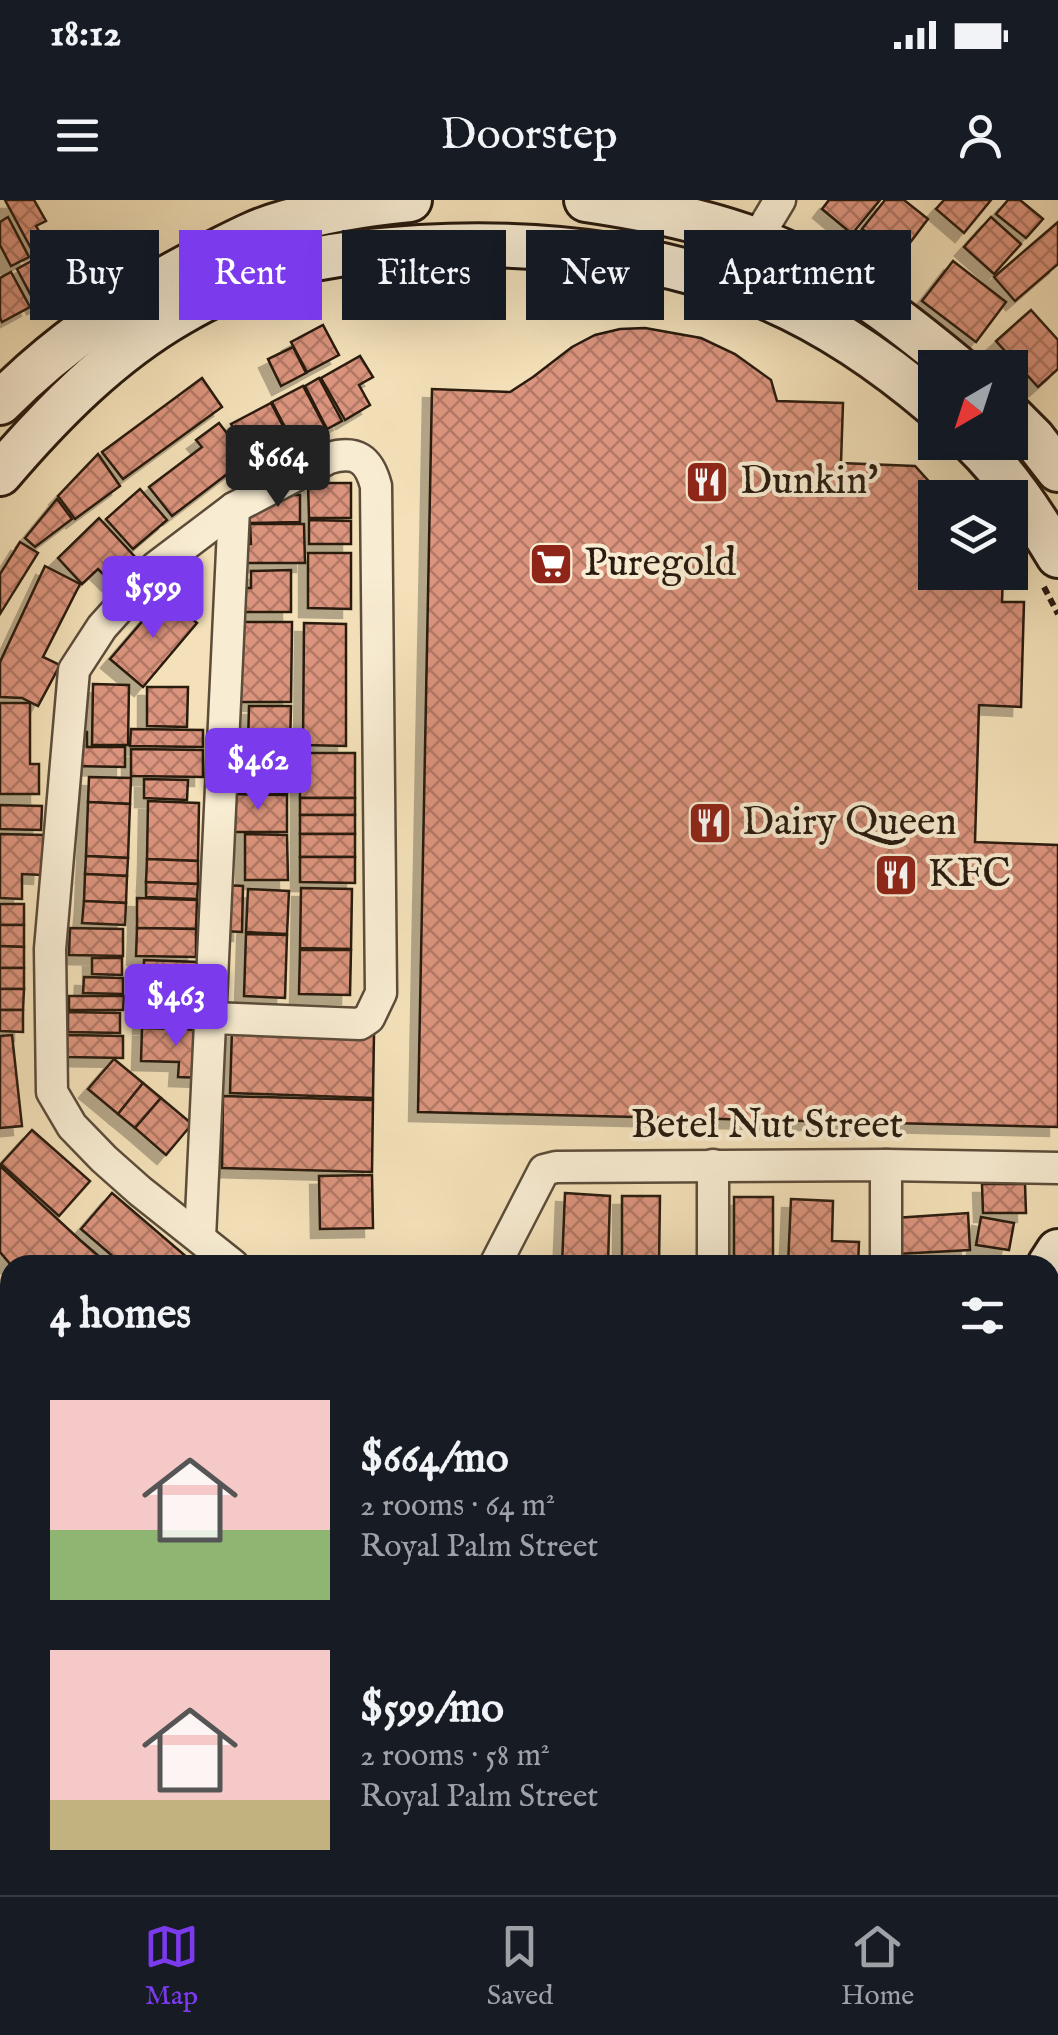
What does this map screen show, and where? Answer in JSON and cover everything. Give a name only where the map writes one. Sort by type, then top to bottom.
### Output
[{"type":"street","points":[[586,200],[719,230]]},
{"type":"street","points":[[761,230],[780,200]]},
{"type":"street","points":[[0,403],[26,376],[107,314],[277,212],[332,210],[391,201]]},
{"type":"street","points":[[322,258],[456,245],[542,246],[619,255],[684,272]]},
{"type":"street","points":[[0,474],[86,384],[128,348],[179,314]]},
{"type":"street","points":[[811,320],[890,368],[918,392]]},
{"type":"street","points":[[897,320],[936,350]]},
{"type":"street","points":[[1028,433],[1058,470]]},
{"type":"street","points":[[211,1018],[360,1024],[370,1018],[381,994],[376,486],[372,469],[356,456],[340,454],[329,458],[234,508],[156,568],[102,627],[74,670],[50,949],[52,1092],[72,1126],[104,1159],[221,1255]]},
{"type":"street","points":[[988,460],[1034,516],[1058,556]]},
{"type":"street","points":[[200,1238],[234,508]]},
{"type":"street","points":[[713,1165],[713,1255]]},
{"type":"street","points":[[886,1166],[886,1255]]},
{"type":"street","name":"Betel Nut Street","points":[[514,1230],[544,1170],[556,1167],[1058,1168]]},
{"type":"street","points":[[500,1255],[514,1230]]},
{"type":"street","points":[[514,1230],[516,1255]]},
{"type":"building","points":[[5,200],[34,200],[46,221],[36,226],[38,230],[30,230],[30,246]]},
{"type":"building","points":[[829,200],[880,200],[855,230],[847,230],[822,209]]},
{"type":"building","points":[[885,200],[904,200],[928,219],[911,241],[911,230],[862,229]]},
{"type":"building","points":[[944,200],[991,200],[964,233],[936,209]]},
{"type":"building","points":[[1008,200],[1020,200],[1043,219],[1026,238],[996,214]]},
{"type":"building","points":[[8,217],[29,257],[11,266],[0,245],[0,222]]},
{"type":"building","points":[[991,217],[1021,244],[994,274],[964,247]]},
{"type":"building","points":[[1058,222],[1058,264],[1015,301],[994,277]]},
{"type":"building","points":[[953,261],[1006,302],[976,342],[922,301]]},
{"type":"building","points":[[30,262],[30,294],[17,269]]},
{"type":"building","points":[[11,272],[30,307],[2,322],[0,318],[0,278]]},
{"type":"building","points":[[1031,310],[1058,340],[1058,369],[1038,387],[1028,376],[1028,350],[1004,350],[996,341]]},
{"type":"building","points":[[323,325],[339,355],[307,372],[291,342]]},
{"type":"building","points":[[645,328],[701,338],[735,354],[771,380],[777,401],[843,403],[841,463],[915,466],[928,480],[918,480],[918,590],[1002,590],[1002,602],[1024,602],[1021,707],[979,705],[975,842],[1058,845],[1058,1127],[418,1112],[432,389],[510,392],[572,347],[595,335]]},
{"type":"building","points":[[293,347],[306,373],[281,386],[268,359]]},
{"type":"building","points":[[360,356],[373,377],[359,385],[370,405],[345,420],[321,378]]},
{"type":"building","points":[[202,378],[222,407],[123,479],[102,452]]},
{"type":"building","points":[[319,378],[342,421],[327,429],[305,386]]},
{"type":"building","points":[[303,386],[326,429],[294,445],[272,402]]},
{"type":"building","points":[[271,403],[300,459],[280,469],[276,461],[256,472],[231,424]]},
{"type":"building","points":[[219,423],[247,459],[172,516],[149,487],[202,447],[196,440]]},
{"type":"building","points":[[98,454],[120,486],[75,519],[58,496]]},
{"type":"building","points":[[308,483],[351,483],[351,518],[309,518]]},
{"type":"building","points":[[140,489],[167,520],[133,549],[106,519]]},
{"type":"building","points":[[277,495],[300,495],[300,522],[250,523],[249,512]]},
{"type":"building","points":[[57,499],[72,519],[35,547],[25,538]]},
{"type":"building","points":[[99,518],[136,558],[111,582],[98,569],[82,584],[58,558]]},
{"type":"building","points":[[309,520],[351,521],[351,544],[309,544]]},
{"type":"building","points":[[250,524],[304,524],[305,563],[238,563],[238,544],[251,544]]},
{"type":"building","points":[[20,542],[38,553],[0,614],[0,574]]},
{"type":"building","points":[[308,553],[351,553],[351,609],[308,608]]},
{"type":"building","points":[[45,566],[80,584],[43,657],[60,665],[38,706],[22,698],[0,697],[0,662]]},
{"type":"building","points":[[291,570],[291,612],[234,612],[234,588],[251,588],[251,571]]},
{"type":"building","points":[[164,596],[197,623],[143,687],[110,659]]},
{"type":"building","points":[[232,622],[292,622],[291,702],[232,702]]},
{"type":"building","points":[[304,623],[346,624],[346,746],[303,745]]},
{"type":"building","points":[[93,684],[129,685],[128,745],[92,745]]},
{"type":"building","points":[[147,687],[188,687],[187,727],[147,726]]},
{"type":"building","points":[[0,703],[30,703],[30,764],[39,764],[39,794],[0,794]]},
{"type":"building","points":[[249,706],[291,706],[290,746],[248,745]]},
{"type":"building","points":[[131,729],[203,730],[203,747],[130,746]]},
{"type":"building","points":[[73,732],[87,732],[87,747],[125,747],[125,767],[72,766]]},
{"type":"building","points":[[131,749],[203,750],[203,777],[131,776]]},
{"type":"building","points":[[245,753],[298,753],[298,777],[287,776],[287,793],[245,792]]},
{"type":"building","points":[[300,753],[355,753],[355,798],[300,798]]},
{"type":"building","points":[[89,777],[131,778],[130,804],[88,802]]},
{"type":"building","points":[[144,779],[188,780],[187,800],[144,798]]},
{"type":"building","points":[[230,794],[287,795],[287,832],[230,832]]},
{"type":"building","points":[[300,798],[355,798],[355,815],[300,815]]},
{"type":"building","points":[[148,801],[199,803],[198,861],[147,859]]},
{"type":"building","points":[[88,802],[130,804],[128,858],[86,856]]},
{"type":"building","points":[[0,805],[42,806],[41,830],[0,829]]},
{"type":"building","points":[[300,815],[355,815],[355,834],[300,834]]},
{"type":"building","points":[[0,834],[44,835],[42,875],[22,874],[22,899],[0,898]]},
{"type":"building","points":[[245,834],[287,835],[288,880],[245,880]]},
{"type":"building","points":[[300,834],[355,834],[355,857],[300,857]]},
{"type":"building","points":[[86,856],[128,858],[127,876],[85,874]]},
{"type":"building","points":[[300,857],[355,857],[355,883],[300,882]]},
{"type":"building","points":[[147,859],[198,861],[198,884],[146,882]]},
{"type":"building","points":[[85,874],[127,876],[126,903],[84,901]]},
{"type":"building","points":[[146,882],[198,884],[197,899],[146,897]]},
{"type":"building","points":[[225,885],[243,886],[242,932],[223,931]]},
{"type":"building","points":[[301,888],[352,889],[351,949],[300,948]]},
{"type":"building","points":[[248,889],[289,891],[287,934],[246,932]]},
{"type":"building","points":[[137,898],[197,900],[196,929],[137,928]]},
{"type":"building","points":[[84,901],[126,903],[125,925],[82,923]]},
{"type":"building","points":[[0,904],[24,904],[24,925],[0,925]]},
{"type":"building","points":[[0,925],[24,925],[24,947],[0,946]]},
{"type":"building","points":[[70,928],[123,929],[123,956],[69,955]]},
{"type":"building","points":[[137,928],[196,929],[196,957],[136,956]]},
{"type":"building","points":[[246,934],[287,935],[285,998],[244,996]]},
{"type":"building","points":[[0,946],[24,947],[24,968],[0,968]]},
{"type":"building","points":[[300,950],[351,950],[350,995],[299,994]]},
{"type":"building","points":[[92,958],[122,958],[122,975],[92,974]]},
{"type":"building","points":[[144,960],[198,962],[196,1028],[142,1025]]},
{"type":"building","points":[[0,968],[24,968],[24,989],[0,989]]},
{"type":"building","points":[[84,977],[123,978],[123,994],[83,993]]},
{"type":"building","points":[[0,989],[24,989],[23,1010],[0,1010]]},
{"type":"building","points":[[69,996],[124,996],[123,1010],[69,1010]]},
{"type":"building","points":[[0,1010],[23,1010],[23,1032],[0,1031]]},
{"type":"building","points":[[68,1012],[120,1013],[120,1033],[68,1032]]},
{"type":"building","points":[[142,1028],[206,1030],[204,1078],[178,1077],[179,1062],[141,1061]]},
{"type":"building","points":[[232,1029],[374,1033],[373,1098],[230,1093]]},
{"type":"building","points":[[12,1035],[22,1126],[0,1128],[0,1036]]},
{"type":"building","points":[[67,1035],[123,1036],[123,1058],[67,1057]]},
{"type":"building","points":[[114,1059],[143,1083],[118,1114],[88,1089]]},
{"type":"building","points":[[143,1083],[161,1098],[135,1128],[118,1114]]},
{"type":"building","points":[[223,1096],[373,1100],[372,1172],[222,1168]]},
{"type":"building","points":[[161,1098],[192,1124],[166,1155],[135,1128]]},
{"type":"building","points":[[32,1130],[90,1181],[59,1216],[1,1164]]},
{"type":"building","points":[[0,1166],[97,1255],[3,1255]]},
{"type":"building","points":[[372,1175],[373,1228],[320,1229],[319,1176]]},
{"type":"building","points":[[982,1184],[1025,1184],[1026,1213],[983,1213]]},
{"type":"building","points":[[112,1193],[184,1255],[111,1255],[81,1229]]},
{"type":"building","points":[[565,1193],[610,1196],[608,1255],[562,1255]]},
{"type":"building","points":[[622,1196],[660,1196],[659,1255],[622,1255]]},
{"type":"building","points":[[734,1197],[773,1197],[773,1255],[734,1255]]},
{"type":"building","points":[[791,1199],[833,1201],[832,1241],[859,1242],[858,1255],[788,1255]]},
{"type":"building","points":[[968,1213],[970,1250],[897,1254],[895,1218]]},
{"type":"building","points":[[981,1217],[1014,1223],[1009,1250],[976,1245]]},
{"type":"place","name":"Dunkin'","points":[[707,482]]},
{"type":"place","name":"Puregold","points":[[551,564]]},
{"type":"place","name":"Dairy Queen","points":[[710,823]]},
{"type":"place","name":"KFC","points":[[896,875]]}]
